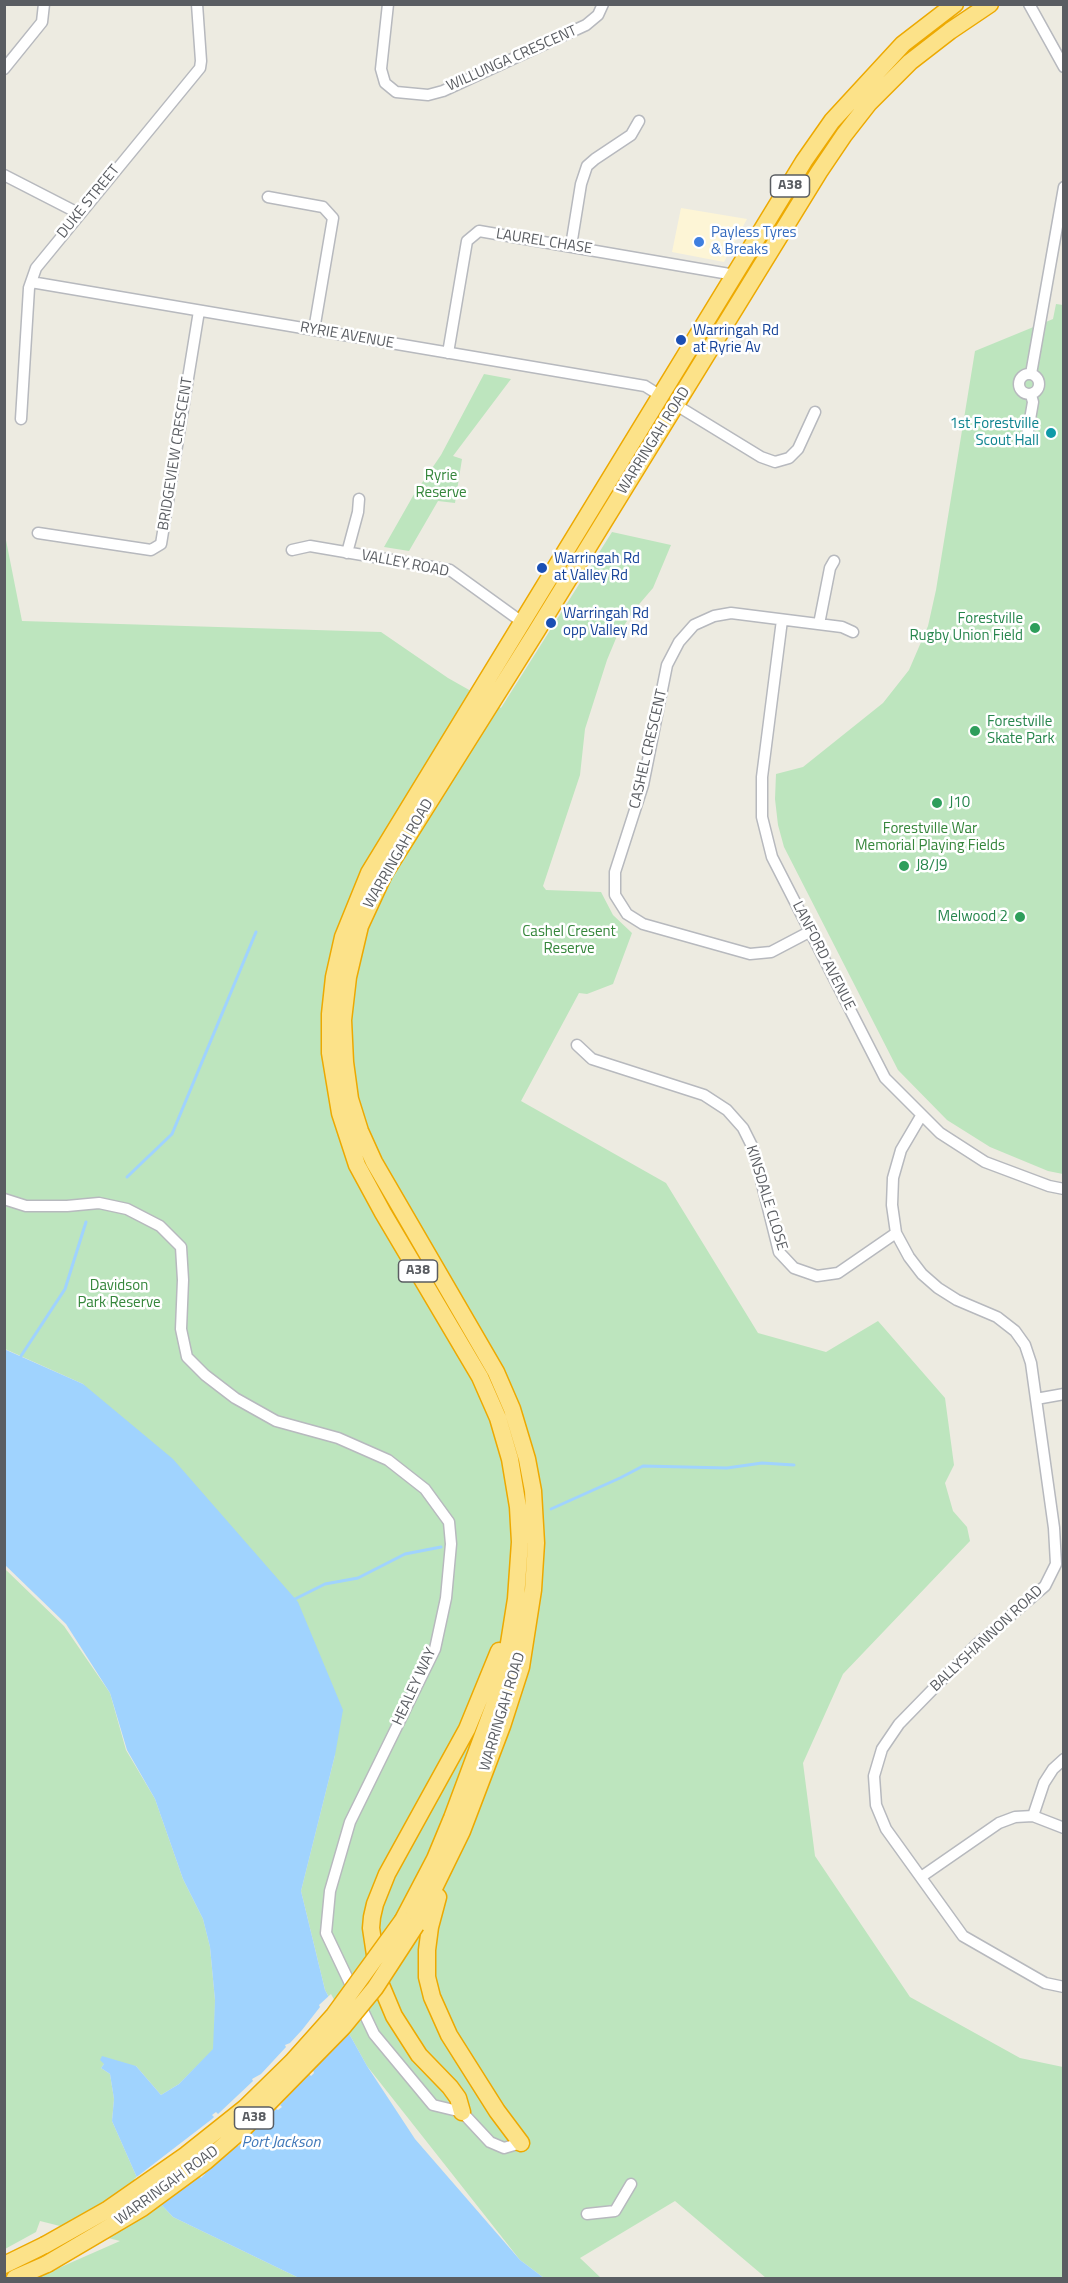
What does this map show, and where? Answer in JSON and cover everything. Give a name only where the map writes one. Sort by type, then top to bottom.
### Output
[{"type":"highway","name":"WARRINGAH ROAD","points":[[15,2278],[75,2248],[142,2208],[206,2161],[244,2128],[343,2027],[375,1988],[409,1922],[473,1767],[496,1700],[506,1662],[515,1609],[520,1542],[518,1507],[510,1459],[498,1418],[480,1377],[357,1165],[340,1113],[330,1053],[330,1014],[334,977],[343,937],[369,873],[804,162],[832,121],[903,44],[955,4]]},
{"type":"highway","name":"WARRINGAH ROAD","points":[[4,2265],[107,2210],[186,2155],[245,2108],[292,2062],[334,2015],[409,1922],[449,1859],[478,1791],[521,1667],[536,1543],[533,1491],[512,1409],[496,1372],[374,1162],[360,1131],[350,1099],[343,1020],[348,977],[360,926],[384,874],[819,172],[869,103],[910,62],[990,4]]},
{"type":"highway","points":[[661,396],[676,405]]},
{"type":"highway","name":"VALLEY ROAD","points":[[522,622],[536,632]]},
{"type":"highway","points":[[462,2112],[458,2098],[419,2055],[394,2016],[376,1968],[371,1928],[372,1917],[387,1874],[467,1729],[487,1685],[515,1609]]},
{"type":"highway","points":[[449,1859],[430,1927],[427,1950],[427,1977],[432,1997],[449,2035],[497,2111],[521,2143]]},
{"type":"street","points":[[4,69],[42,22],[44,4]]},
{"type":"street","name":"DUKE STREET","points":[[21,419],[31,282],[36,268],[200,68],[196,4]]},
{"type":"street","name":"WILLUNGA CRESCENT","points":[[388,4],[381,69],[385,83],[396,92],[428,95],[586,25],[597,15],[603,4]]},
{"type":"street","points":[[1029,4],[1064,67]]},
{"type":"street","points":[[571,246],[581,184],[587,166],[631,135],[639,121]]},
{"type":"street","points":[[4,175],[80,214]]},
{"type":"street","points":[[1027,437],[1033,402],[1031,394],[1037,391],[1039,384],[1037,378],[1031,374],[1064,187]]},
{"type":"street","points":[[268,197],[322,207],[333,218],[314,330]]},
{"type":"street","name":"LAUREL CHASE","points":[[448,353],[467,241],[478,231],[735,275]]},
{"type":"street","name":"RYRIE AVENUE","points":[[31,282],[645,386],[661,396]]},
{"type":"street","name":"BRIDGEVIEW CRESCENT","points":[[38,533],[151,550],[161,544],[199,311]]},
{"type":"street","points":[[676,405],[761,457],[775,462],[789,458],[798,449],[815,412]]},
{"type":"street","points":[[347,553],[358,512],[359,499]]},
{"type":"street","name":"VALLEY ROAD","points":[[292,550],[310,546],[450,570],[522,622]]},
{"type":"street","points":[[819,624],[830,568],[834,561]]},
{"type":"street","name":"CASHEL CRESCENT","points":[[811,931],[771,952],[750,954],[643,924],[627,914],[615,895],[615,872],[644,785],[668,665],[679,642],[694,625],[714,616],[731,613],[842,627],[853,632]]},
{"type":"street","name":"LANFORD AVENUE","points":[[782,620],[762,777],[762,817],[772,857],[885,1078],[940,1133],[985,1162],[1049,1186],[1064,1189]]},
{"type":"street","name":"KINSDALE CLOSE","points":[[577,1045],[592,1059],[704,1095],[727,1110],[743,1128],[753,1148],[780,1252],[794,1268],[817,1276],[838,1273],[896,1233]]},
{"type":"street","name":"BALLYSHANNON ROAD","points":[[921,1116],[901,1150],[893,1178],[892,1205],[896,1233],[909,1257],[922,1274],[938,1288],[957,1300],[998,1317],[1015,1331],[1025,1345],[1031,1363],[1054,1528],[1056,1564],[1045,1586],[976,1645],[899,1724],[882,1749],[874,1776],[876,1805],[886,1829],[963,1936],[1046,1983],[1064,1987]]},
{"type":"street","name":"HEALEY WAY","points":[[4,1199],[26,1206],[99,1203],[127,1209],[160,1226],[181,1246],[183,1280],[180,1329],[187,1357],[205,1375],[235,1398],[276,1421],[338,1438],[388,1460],[425,1489],[449,1522],[447,1598],[435,1649],[350,1822],[330,1891],[326,1933],[374,2034],[433,2104],[462,2112]]},
{"type":"street","points":[[1036,1399],[1064,1394]]},
{"type":"street","points":[[1033,1816],[1044,1783],[1053,1769],[1064,1759]]},
{"type":"street","points":[[921,1877],[999,1823],[1015,1817],[1033,1816],[1064,1828]]},
{"type":"street","points":[[462,2112],[490,2142],[504,2148],[521,2143]]},
{"type":"street","points":[[587,2214],[615,2211],[631,2184]]},
{"type":"shaded area","points":[[681,208],[747,219],[724,262],[672,252]]},
{"type":"green space","name":"Forestville War Memorial Playing Fields","points":[[1056,304],[1063,305],[1063,1174],[1048,1171],[990,1147],[947,1120],[898,1070],[784,847],[778,825],[775,799],[776,774],[803,767],[883,703],[909,670],[928,626],[936,590],[975,351],[1053,319]]},
{"type":"green space","name":"Ryrie Reserve","points":[[484,374],[511,379],[453,456],[462,459],[455,503],[438,501],[409,551],[384,547],[413,496],[441,455]]},
{"type":"green space","points":[[4,530],[22,621],[381,632],[448,678],[501,708],[612,532],[671,545],[653,588],[617,636],[607,660],[585,729],[580,775],[543,886],[546,890],[601,892],[613,915],[632,933],[613,984],[587,994],[579,993],[521,1101],[666,1183],[758,1333],[826,1352],[878,1321],[945,1398],[954,1465],[945,1483],[953,1511],[967,1527],[970,1541],[843,1674],[803,1763],[815,1856],[910,1997],[1020,2058],[1063,2067],[1063,2278],[766,2278],[675,2201],[580,2258],[601,2278],[544,2278],[520,2260],[367,2066],[325,1990],[301,1891],[335,1755],[83,1384],[5,1349]]},
{"type":"green space","points":[[5,1569],[64,1626],[110,1693],[126,1750],[155,1799],[183,1879],[203,1919],[210,1947],[215,2000],[214,2049],[179,2084],[161,2095],[136,2066],[104,2064],[101,2068],[110,2074],[114,2099],[112,2121],[138,2180],[173,2217],[299,2278],[36,2278],[120,2241],[40,2221],[36,2232],[5,2249]]},
{"type":"water","name":"Port Jackson","points":[[4,1349],[83,1384],[173,1459],[298,1602],[343,1710],[335,1755],[301,1891],[325,1990],[367,2066],[415,2139],[520,2260],[544,2278],[299,2278],[173,2217],[138,2180],[112,2121],[114,2099],[110,2074],[101,2068],[104,2064],[100,2060],[102,2056],[136,2066],[161,2095],[179,2084],[213,2049],[215,2000],[210,1947],[203,1919],[183,1879],[155,1799],[127,1750],[110,1693],[66,1624],[5,1565]]},
{"type":"pier","points":[[331,1994],[350,2029],[349,2033],[313,2070],[314,2073],[311,2076],[309,2074],[280,2105],[282,2107],[276,2109],[241,2141],[242,2143],[203,2173],[205,2174],[201,2178],[199,2176],[158,2205],[134,2179],[212,2119],[214,2117],[212,2115],[216,2112],[218,2114],[253,2081],[252,2079],[261,2074],[286,2047],[285,2045],[290,2043],[302,2030],[320,2007],[319,2005]]},
{"type":"waterway","points":[[127,1177],[172,1134],[256,932]]},
{"type":"waterway","points":[[21,1356],[65,1289],[86,1222]]},
{"type":"waterway","points":[[551,1509],[643,1466],[727,1468],[762,1463],[794,1465]]},
{"type":"waterway","points":[[295,1599],[325,1584],[358,1578],[405,1554],[441,1547]]},
{"type":"place","name":"Payless Tyres & Breaks","points":[[699,242]]},
{"type":"place","name":"Warringah Rd at Ryrie Av","points":[[681,340]]},
{"type":"place","name":"1st Forestville Scout Hall","points":[[1051,433]]},
{"type":"place","name":"Warringah Rd at Valley Rd","points":[[542,568]]},
{"type":"place","name":"Warringah Rd opp Valley Rd","points":[[551,623]]},
{"type":"place","name":"Forestville Rugby Union Field","points":[[1035,628]]},
{"type":"place","name":"Forestville Skate Park","points":[[975,731]]},
{"type":"place","name":"J10","points":[[937,803]]},
{"type":"place","name":"J8/J9","points":[[904,866]]},
{"type":"place","name":"Melwood 2","points":[[1020,917]]},
{"type":"park label","name":"Cashel Cresent Reserve","points":[[569,940]]},
{"type":"park label","name":"Davidson Park Reserve","points":[[119,1294]]}]
